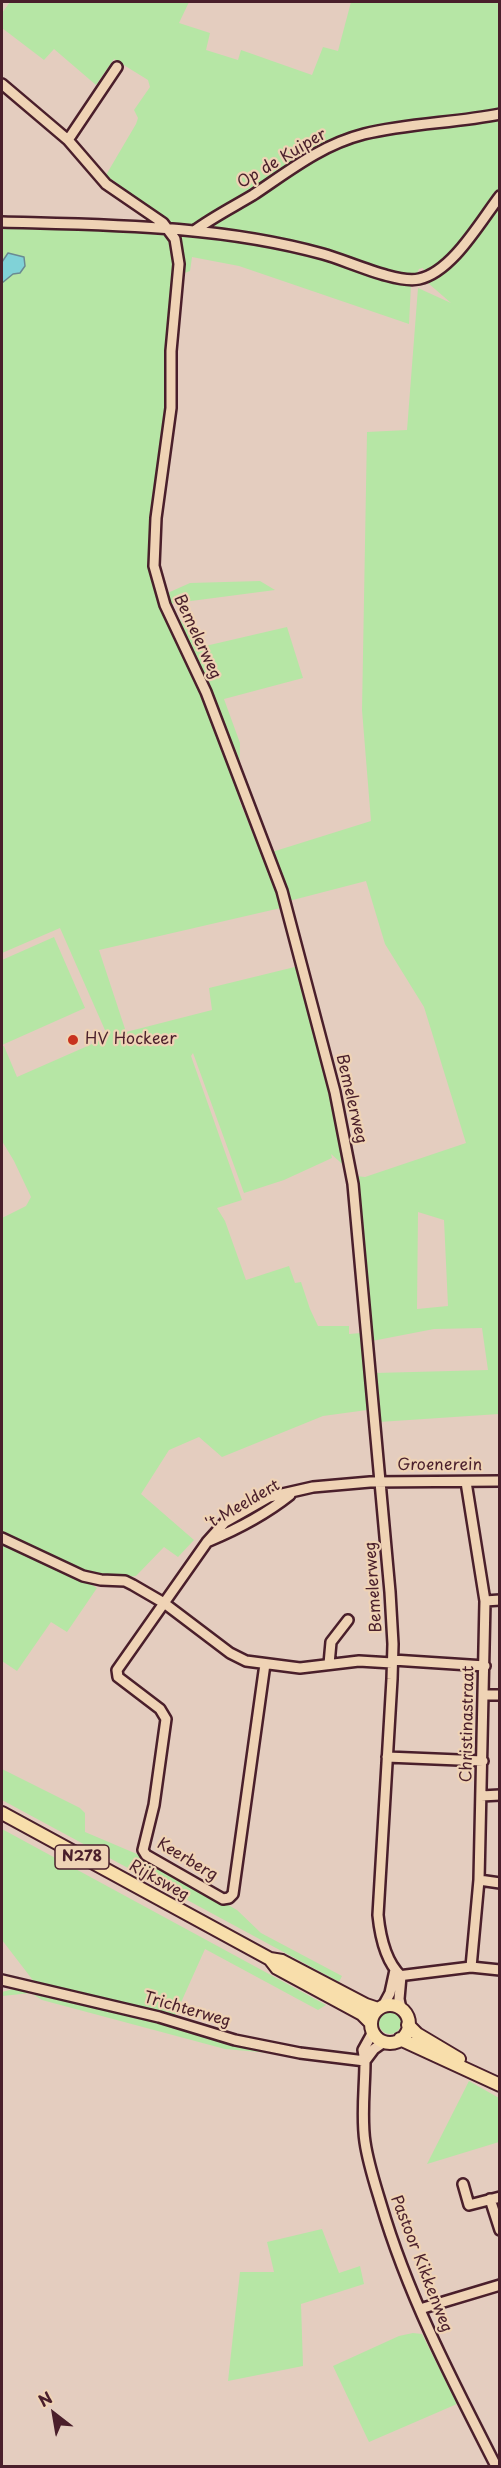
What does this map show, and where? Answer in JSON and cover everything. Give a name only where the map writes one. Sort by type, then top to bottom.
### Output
[{"type":"main road","name":"Rijksweg","points":[[2,1814],[270,1959],[278,1968],[362,2014],[372,2027]]},
{"type":"main road","name":"Rijksweg","points":[[270,1959],[282,1960],[366,2005],[380,2007]]},
{"type":"main road","name":"N278","points":[[380,2007],[392,2005],[401,2009]]},
{"type":"main road","points":[[372,2027],[380,2007]]},
{"type":"main road","points":[[384,2042],[393,2042],[406,2033],[407,2017],[401,2009]]},
{"type":"main road","points":[[408,2025],[417,2034],[500,2085]]},
{"type":"main road","name":"N278","points":[[372,2027],[384,2042]]},
{"type":"main road","points":[[400,2039],[475,2075],[480,2074]]},
{"type":"street","points":[[69,140],[117,67]]},
{"type":"street","points":[[2,84],[69,140],[106,184],[168,228]]},
{"type":"street","name":"Op de Kuiper","points":[[194,231],[307,158],[339,142],[379,131],[500,114]]},
{"type":"street","points":[[2,222],[168,228],[219,233],[306,249],[400,279],[419,279],[433,274],[446,265],[500,196]]},
{"type":"street","name":"Bemelerweg","points":[[168,228],[175,239],[179,264],[173,324],[171,419],[156,518],[155,574],[168,613],[214,712],[282,891],[332,1081],[353,1184],[390,1592],[392,1662],[378,1907],[382,1938],[397,1974],[401,2009]]},
{"type":"street","name":"Groenerein","points":[[380,1482],[500,1481]]},
{"type":"street","name":"'t Meeldert","points":[[164,1603],[207,1542],[266,1512],[293,1492],[313,1487],[380,1482]]},
{"type":"street","name":"Christinastraat","points":[[466,1482],[485,1601],[485,1695],[479,1880],[471,1967]]},
{"type":"street","points":[[2,1538],[83,1576],[101,1581],[125,1581],[164,1603],[238,1658],[300,1668],[359,1661],[485,1666]]},
{"type":"street","points":[[485,1601],[500,1600]]},
{"type":"street","name":"Keerberg","points":[[164,1603],[116,1674],[160,1709],[166,1719],[153,1811],[142,1850],[146,1855],[223,1899],[233,1894],[265,1664]]},
{"type":"street","points":[[328,1664],[331,1642],[348,1620]]},
{"type":"street","points":[[485,1695],[500,1695]]},
{"type":"street","points":[[387,1756],[483,1761]]},
{"type":"street","points":[[481,1796],[500,1795]]},
{"type":"street","points":[[479,1880],[500,1883]]},
{"type":"street","points":[[380,2007],[390,1993],[397,1974],[471,1967],[500,1970]]},
{"type":"street","name":"Trichterweg","points":[[2,1980],[159,2017],[235,2040],[365,2061]]},
{"type":"street","name":"Pastoor Kikkenweg","points":[[372,2027],[363,2050],[366,2148],[389,2229],[420,2309],[496,2466]]},
{"type":"street","points":[[365,2061],[374,2049],[384,2042]]},
{"type":"street","points":[[463,2184],[469,2205],[495,2198],[500,2230]]},
{"type":"street","points":[[420,2309],[500,2285]]},
{"type":"green space","points":[[10,2],[189,2],[179,23],[210,33],[206,50],[238,60],[241,50],[312,75],[323,47],[338,51],[351,2],[499,2],[499,1414],[379,1422],[375,1373],[488,1370],[482,1328],[434,1329],[372,1341],[356,1176],[331,1154],[332,1158],[284,1180],[244,1193],[193,1053],[191,1056],[242,1200],[217,1208],[225,1221],[246,1280],[289,1266],[295,1283],[301,1282],[318,1326],[349,1326],[349,1334],[361,1333],[367,1410],[323,1416],[222,1457],[199,1437],[169,1450],[141,1494],[194,1540],[178,1557],[164,1547],[136,1576],[86,1581],[97,1588],[67,1632],[51,1622],[17,1671],[2,1661],[2,1218],[26,1206],[31,1197],[2,1141],[2,1047],[4,1046],[17,1077],[108,1037],[60,928],[2,953],[2,220],[169,226],[162,217],[106,175],[136,124],[138,118],[134,110],[150,87],[148,80],[114,59],[96,85],[54,49],[44,60],[2,28],[2,13]],"holes":[[[192,257],[239,266],[409,324],[411,285],[419,269],[423,268],[428,283],[451,303],[418,288],[407,430],[367,432],[362,710],[371,821],[272,852],[289,901],[366,881],[385,944],[424,1007],[466,1143],[365,1177],[356,1176],[347,1122],[307,964],[209,988],[212,1010],[126,1032],[99,950],[285,907],[277,880],[269,871],[239,800],[240,743],[224,699],[303,678],[287,627],[201,647],[168,604],[275,590],[260,581],[190,583],[163,595],[155,560],[182,274],[190,271]],[[418,1212],[444,1220],[448,1306],[417,1309]]]},
{"type":"green space","points":[[54,937],[85,1008],[2,1045],[2,960]]},
{"type":"green space","points":[[2,1769],[80,1808],[85,1813],[85,1832],[144,1857],[237,1910],[261,1933],[342,1976],[339,1982],[2,1800]]},
{"type":"green space","points":[[2,1829],[326,2005],[318,2010],[205,1949],[174,2018],[35,1983],[2,1940]]},
{"type":"green space","points":[[21,1987],[281,2054],[225,2049],[42,2000],[31,1993],[2,1996],[2,1992]]},
{"type":"green space","points":[[386,2012],[394,2012],[401,2019],[401,2027],[394,2034],[386,2034],[379,2027],[379,2019]]},
{"type":"green space","points":[[469,2081],[499,2098],[499,2142],[427,2164]]},
{"type":"green space","points":[[322,2229],[339,2273],[360,2266],[364,2284],[301,2304],[303,2366],[228,2381],[240,2272],[274,2272],[267,2242]]},
{"type":"green space","points":[[422,2334],[457,2404],[369,2442],[333,2366],[399,2336]]},
{"type":"water","points":[[8,253],[24,257],[25,266],[20,273],[13,274],[2,283],[2,262]]},
{"type":"place","name":"HV Hockeer","points":[[73,1040]]}]
